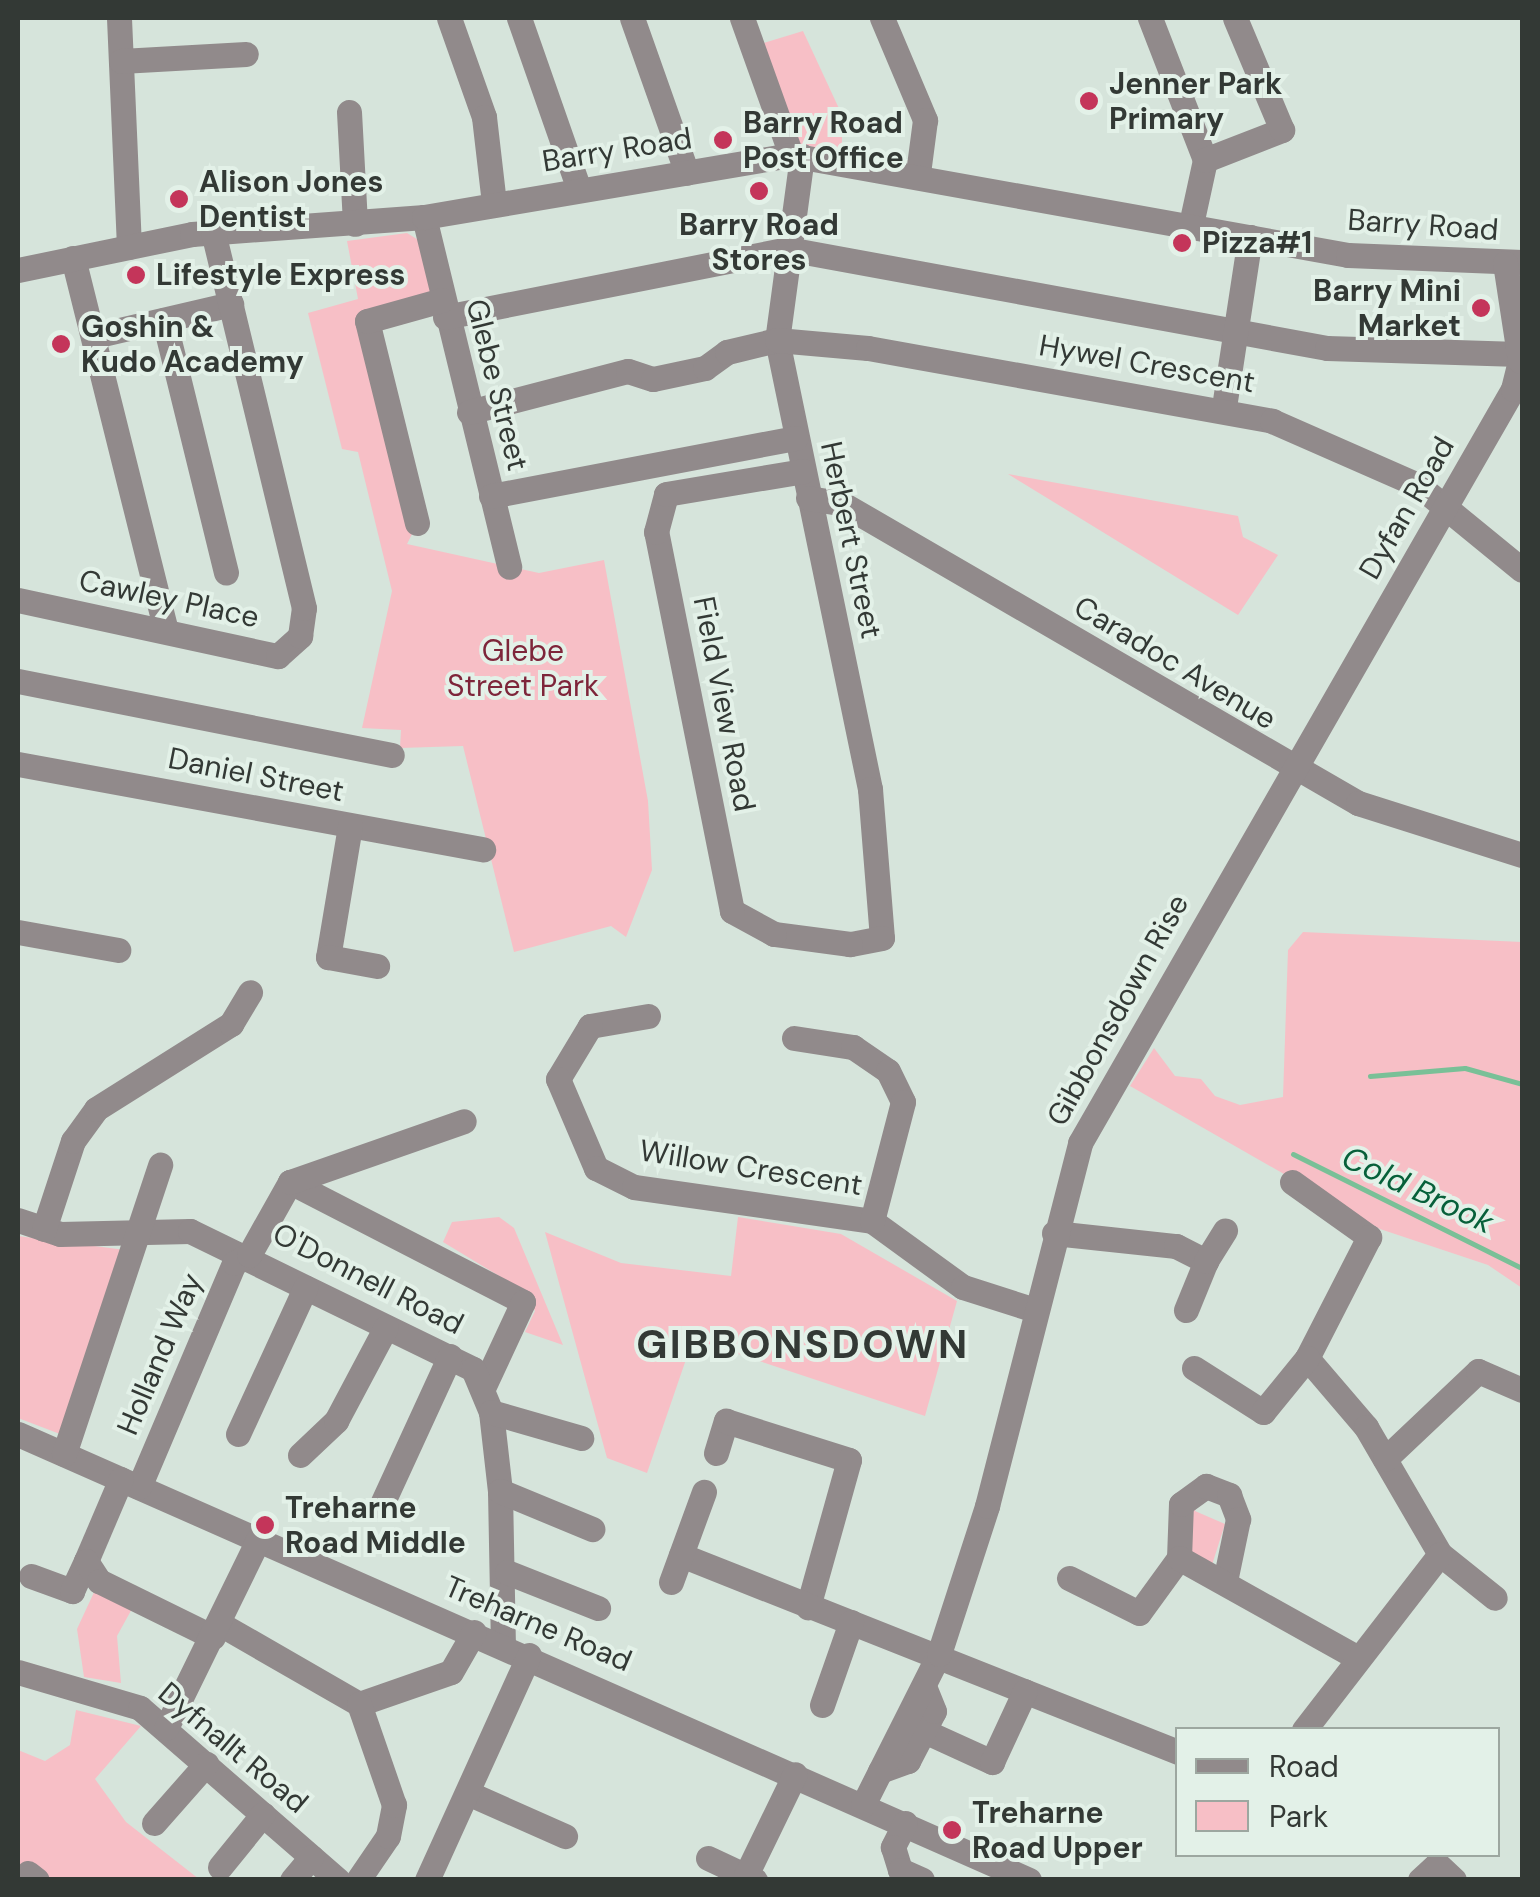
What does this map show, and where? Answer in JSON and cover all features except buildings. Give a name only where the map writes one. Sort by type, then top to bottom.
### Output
[{"type":"street","points":[[119,18],[129,246]]},
{"type":"street","points":[[449,18],[484,117],[494,203]]},
{"type":"street","points":[[519,18],[579,190]]},
{"type":"street","points":[[632,18],[687,173]]},
{"type":"street","points":[[742,18],[796,155]]},
{"type":"street","points":[[882,18],[925,120],[918,173]]},
{"type":"street","points":[[1150,18],[1205,160],[1190,224]]},
{"type":"street","points":[[1205,160],[1282,130],[1235,18]]},
{"type":"street","points":[[121,61],[246,54]]},
{"type":"street","points":[[349,112],[355,224]]},
{"type":"street","name":"Barry Road","points":[[18,270],[214,232],[424,218],[494,203],[796,155],[918,173],[1348,255],[1514,263]]},
{"type":"street","name":"Herbert Street","points":[[796,155],[777,340],[870,789],[882,938]]},
{"type":"street","name":"Glebe Street","points":[[424,218],[509,567]]},
{"type":"street","points":[[94,336],[230,304],[214,232]]},
{"type":"street","points":[[1224,407],[1250,237]]},
{"type":"street","points":[[417,522],[367,321],[788,249],[1380,354],[1520,354]]},
{"type":"street","points":[[74,258],[166,631]]},
{"type":"street","name":"Dyfan Road","points":[[1291,770],[1513,388],[1520,354],[1514,263]]},
{"type":"street","name":"Cawley Place","points":[[18,600],[278,656],[300,636],[304,608],[230,304]]},
{"type":"street","points":[[164,320],[226,572]]},
{"type":"street","points":[[469,412],[628,371],[654,379],[705,368],[727,352],[777,340]]},
{"type":"street","name":"Hywel Crescent","points":[[777,340],[1224,407],[1338,446],[1448,504],[1522,570]]},
{"type":"street","points":[[491,496],[796,438]]},
{"type":"street","name":"Field View Road","points":[[803,471],[666,494],[656,532],[732,911],[774,934],[882,938]]},
{"type":"street","name":"Caradoc Avenue","points":[[808,498],[841,502],[1291,770],[1426,831],[1522,855]]},
{"type":"street","points":[[18,681],[392,755]]},
{"type":"street","name":"Daniel Street","points":[[18,764],[482,849]]},
{"type":"street","name":"Gibbonsdown Rise","points":[[863,1805],[938,1654],[987,1506],[1032,1309],[1080,1144],[1122,1058],[1291,770]]},
{"type":"street","points":[[350,826],[328,957],[377,966]]},
{"type":"street","points":[[18,932],[118,950]]},
{"type":"street","points":[[44,1228],[73,1141],[96,1109],[231,1024],[250,992]]},
{"type":"street","name":"Willow Crescent","points":[[648,1016],[590,1026],[558,1079],[596,1168],[634,1187],[872,1221],[963,1287],[1032,1309]]},
{"type":"street","points":[[794,1038],[854,1047],[888,1070],[904,1102],[872,1221]]},
{"type":"street","points":[[290,1182],[464,1122]]},
{"type":"street","points":[[64,1454],[160,1165]]},
{"type":"street","points":[[290,1182],[523,1302],[484,1386],[491,1412],[508,1572],[504,1644]]},
{"type":"street","name":"Holland Way","points":[[86,1561],[130,1483],[234,1263],[249,1255],[290,1182]]},
{"type":"street","points":[[1194,1368],[1263,1412],[1307,1358],[1370,1237],[1292,1182]]},
{"type":"street","name":"O'Donnell Road","points":[[18,1220],[44,1228],[190,1231],[249,1255],[305,1288],[450,1356],[484,1386]]},
{"type":"street","points":[[1186,1310],[1206,1261],[1225,1231]]},
{"type":"street","points":[[1054,1232],[1176,1246],[1206,1261]]},
{"type":"street","points":[[238,1434],[305,1288]]},
{"type":"street","points":[[300,1455],[336,1420],[386,1327]]},
{"type":"street","points":[[381,1506],[450,1356]]},
{"type":"street","points":[[1307,1358],[1326,1370],[1385,1459],[1440,1554],[1496,1598]]},
{"type":"street","points":[[1385,1459],[1478,1371],[1522,1390]]},
{"type":"street","points":[[491,1412],[580,1438]]},
{"type":"street","points":[[716,1453],[726,1422],[849,1460],[808,1606]]},
{"type":"street","name":"Treharne Road","points":[[18,1434],[504,1644],[1029,1880]]},
{"type":"street","points":[[1069,1578],[1140,1613],[1179,1558],[1181,1504],[1206,1486],[1228,1495],[1238,1520],[1225,1581]]},
{"type":"street","points":[[500,1491],[592,1530]]},
{"type":"street","points":[[671,1582],[704,1492]]},
{"type":"street","points":[[166,1728],[217,1631],[259,1538]]},
{"type":"street","points":[[1306,1727],[1440,1554]]},
{"type":"street","points":[[681,1556],[938,1654],[1175,1751]]},
{"type":"street","points":[[1179,1558],[1358,1658]]},
{"type":"street","points":[[31,1576],[72,1591],[86,1561]]},
{"type":"street","points":[[86,1561],[99,1581],[217,1631],[360,1704],[394,1805],[388,1836],[358,1880]]},
{"type":"street","points":[[508,1572],[598,1608]]},
{"type":"street","points":[[822,1704],[851,1622]]},
{"type":"street","points":[[360,1704],[451,1672],[474,1632]]},
{"type":"street","points":[[427,1880],[470,1794],[528,1655]]},
{"type":"street","name":"Dyfnallt Road","points":[[18,1674],[128,1703],[166,1728],[338,1880]]},
{"type":"street","points":[[935,1736],[992,1762],[1024,1691]]},
{"type":"street","points":[[154,1823],[206,1764]]},
{"type":"street","points":[[708,1858],[751,1877],[796,1774]]},
{"type":"street","points":[[470,1794],[565,1836]]},
{"type":"street","points":[[220,1867],[263,1814]]},
{"type":"street","points":[[905,1823],[893,1847],[906,1876]]},
{"type":"street","points":[[292,1880],[311,1857]]},
{"type":"street","points":[[1420,1880],[1437,1864],[1454,1880]]},
{"type":"green space","points":[[803,31],[842,115],[842,151],[792,144],[757,45]]},
{"type":"green space","name":"Glebe Street Park","points":[[407,233],[420,241],[432,296],[362,316],[413,532],[407,544],[539,573],[604,560],[648,801],[652,870],[626,937],[611,926],[514,952],[463,746],[400,748],[401,730],[362,728],[392,591],[358,452],[342,449],[308,313],[358,299],[347,241]]},
{"type":"green space","points":[[1008,474],[1238,516],[1243,537],[1278,555],[1238,615]]},
{"type":"green space","points":[[1303,932],[1522,942],[1522,1288],[1488,1265],[1380,1229],[1130,1086],[1154,1048],[1175,1076],[1201,1079],[1215,1096],[1240,1105],[1283,1097],[1288,950]]},
{"type":"green space","points":[[499,1217],[514,1228],[563,1345],[525,1332],[535,1311],[524,1291],[443,1242],[452,1222]]},
{"type":"green space","points":[[738,1217],[841,1234],[957,1301],[925,1416],[693,1339],[647,1473],[607,1458],[545,1232],[621,1263],[731,1276]]},
{"type":"green space","points":[[18,1236],[125,1250],[60,1434],[18,1418]]},
{"type":"green space","points":[[1199,1500],[1195,1511],[1225,1524],[1211,1568],[1188,1554],[1187,1508]]},
{"type":"green space","points":[[96,1588],[133,1607],[117,1636],[121,1683],[84,1677],[77,1629]]},
{"type":"green space","points":[[76,1710],[141,1726],[95,1779],[126,1822],[199,1879],[18,1879],[18,1750],[45,1761],[70,1745]]},
{"type":"waterway","points":[[1370,1076],[1465,1068],[1522,1084]]},
{"type":"waterway","name":"Cold Brook","points":[[1293,1154],[1522,1268]]},
{"type":"place","name":"Jenner Park Primary","points":[[1089,101]]},
{"type":"place","name":"Barry Road Post Office","points":[[723,140]]},
{"type":"place","name":"Barry Road Stores","points":[[759,191]]},
{"type":"place","name":"Alison Jones Dentist","points":[[179,199]]},
{"type":"place","name":"Pizza#1","points":[[1182,243]]},
{"type":"place","name":"Lifestyle Express","points":[[136,275]]},
{"type":"place","name":"Barry Mini Market","points":[[1481,308]]},
{"type":"place","name":"Goshin & Kudo Academy","points":[[61,344]]},
{"type":"place","name":"Treharne Road Middle","points":[[265,1525]]},
{"type":"place","name":"Treharne Road Upper","points":[[952,1830]]},
{"type":"district","name":"GIBBONSDOWN","points":[[803,1344]]}]
